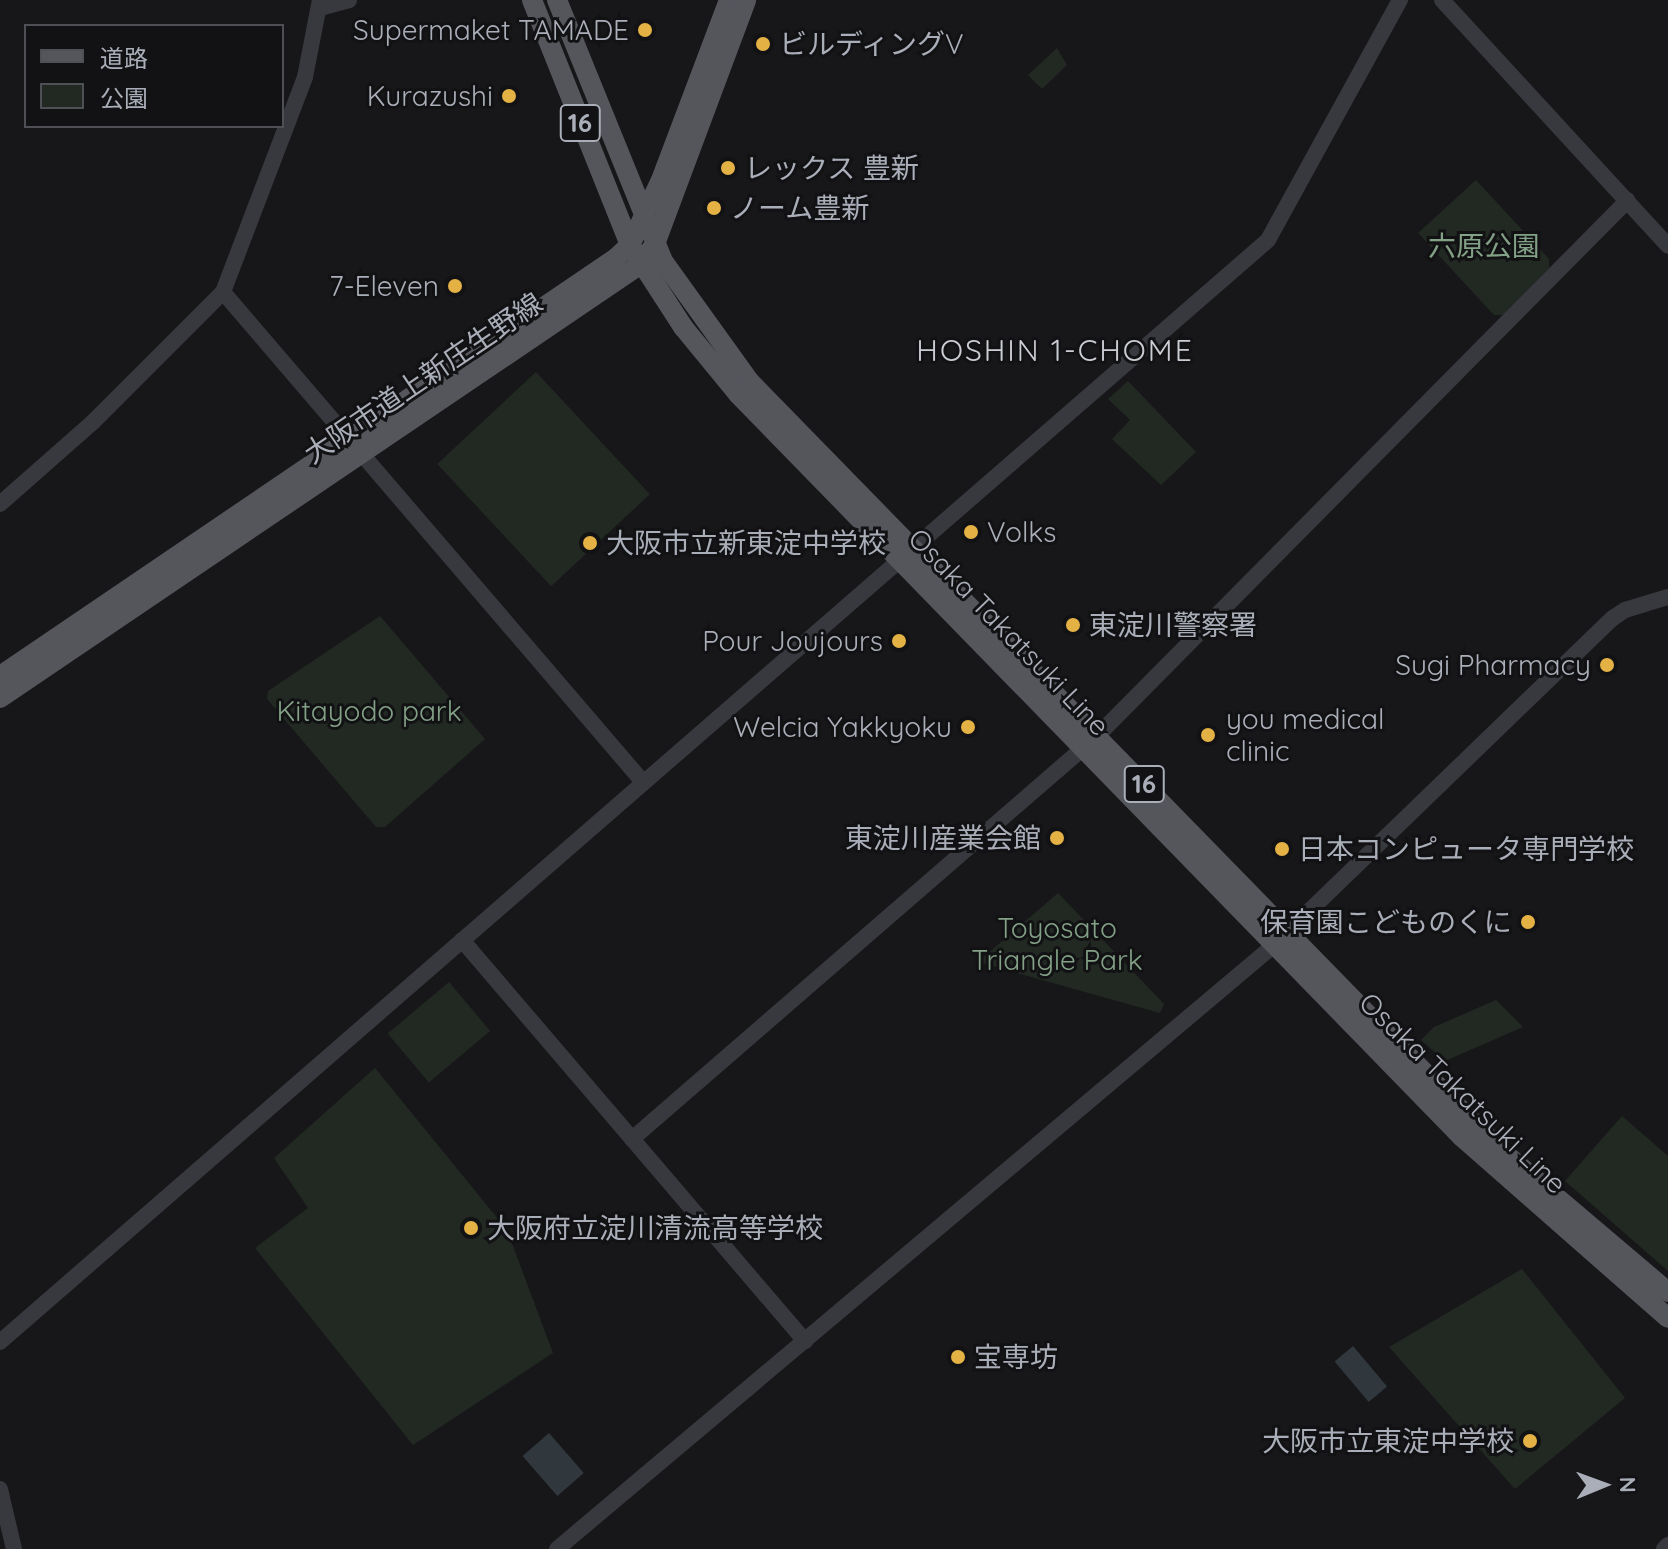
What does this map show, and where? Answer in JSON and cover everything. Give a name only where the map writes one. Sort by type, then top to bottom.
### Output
[{"type":"main road","name":"Osaka Takatsuki Line","points":[[532,0],[630,245],[683,327],[738,394],[907,554]]},
{"type":"main road","name":"Osaka Takatsuki Line","points":[[557,0],[655,244],[693,309],[750,382],[907,554],[1281,939],[1485,1159],[1668,1318]]},
{"type":"main road","name":"大阪市道上新庄生野線","points":[[0,698],[85,630],[355,445],[630,245],[644,218],[729,0]]},
{"type":"main road","name":"大阪市道上新庄生野線","points":[[355,445],[641,264],[655,244],[746,0]]},
{"type":"main road","name":"大阪市道上新庄生野線","points":[[0,676],[85,630]]},
{"type":"main road","name":"Osaka Takatsuki Line","points":[[1281,939],[1497,1147],[1668,1292]]},
{"type":"street","points":[[0,504],[93,422],[223,292],[297,99],[320,4],[349,0]]},
{"type":"street","points":[[0,1342],[1268,240],[1400,0]]},
{"type":"street","points":[[1442,0],[1668,246]]},
{"type":"street","points":[[632,1139],[1090,742],[1628,200]]},
{"type":"street","points":[[223,292],[643,782]]},
{"type":"street","points":[[557,1549],[1281,939],[1613,618],[1625,610],[1668,597]]},
{"type":"street","points":[[462,940],[805,1341]]},
{"type":"street","points":[[0,1489],[14,1549]]},
{"type":"green space","points":[[1057,48],[1067,65],[1042,89],[1028,75]]},
{"type":"green space","name":"六原公園","points":[[1476,180],[1549,259],[1549,268],[1503,315],[1494,315],[1418,233]]},
{"type":"green space","points":[[536,372],[650,494],[551,586],[437,464]]},
{"type":"green space","points":[[1128,381],[1196,452],[1161,485],[1112,439],[1130,420],[1108,399]]},
{"type":"green space","name":"Kitayodo park","points":[[380,616],[485,739],[385,827],[376,827],[267,699],[268,691]]},
{"type":"green space","name":"Toyosato Triangle Park","points":[[1058,893],[1164,1004],[1160,1013],[978,962]]},
{"type":"green space","points":[[449,982],[490,1031],[429,1082],[388,1033]]},
{"type":"green space","points":[[1496,1000],[1523,1027],[1445,1061],[1421,1040],[1434,1027]]},
{"type":"green space","points":[[375,1068],[507,1230],[553,1353],[413,1445],[255,1248],[308,1208],[274,1158]]},
{"type":"green space","points":[[1622,1116],[1668,1156],[1668,1271],[1565,1181]]},
{"type":"green space","points":[[1522,1269],[1625,1398],[1515,1489],[1389,1347]]},
{"type":"shaded area","points":[[1353,1346],[1387,1387],[1369,1402],[1335,1361]]},
{"type":"shaded area","points":[[549,1433],[584,1473],[557,1496],[523,1456]]},
{"type":"place","name":"Supermaket TAMADE","points":[[645,30]]},
{"type":"place","name":"ビルディングV","points":[[763,44]]},
{"type":"place","name":"Kurazushi","points":[[509,96]]},
{"type":"place","name":"レックス 豊新","points":[[728,168]]},
{"type":"place","name":"ノーム豊新","points":[[714,208]]},
{"type":"place","name":"7-Eleven","points":[[455,286]]},
{"type":"place","name":"Volks","points":[[971,532]]},
{"type":"place","name":"大阪市立新東淀中学校","points":[[590,543]]},
{"type":"place","name":"東淀川警察署","points":[[1073,625]]},
{"type":"place","name":"Pour Joujours","points":[[899,641]]},
{"type":"place","name":"Sugi Pharmacy","points":[[1607,665]]},
{"type":"place","name":"Welcia Yakkyoku","points":[[968,727]]},
{"type":"place","name":"you medical clinic","points":[[1208,735]]},
{"type":"place","name":"東淀川産業会館","points":[[1057,838]]},
{"type":"place","name":"日本コンピュータ専門学校","points":[[1282,849]]},
{"type":"place","name":"保育園こどものくに","points":[[1528,922]]},
{"type":"place","name":"大阪府立淀川清流高等学校","points":[[471,1228]]},
{"type":"place","name":"宝専坊","points":[[958,1357]]},
{"type":"place","name":"大阪市立東淀中学校","points":[[1530,1441]]},
{"type":"district","name":"HOSHIN 1-CHOME","points":[[1055,350]]}]
